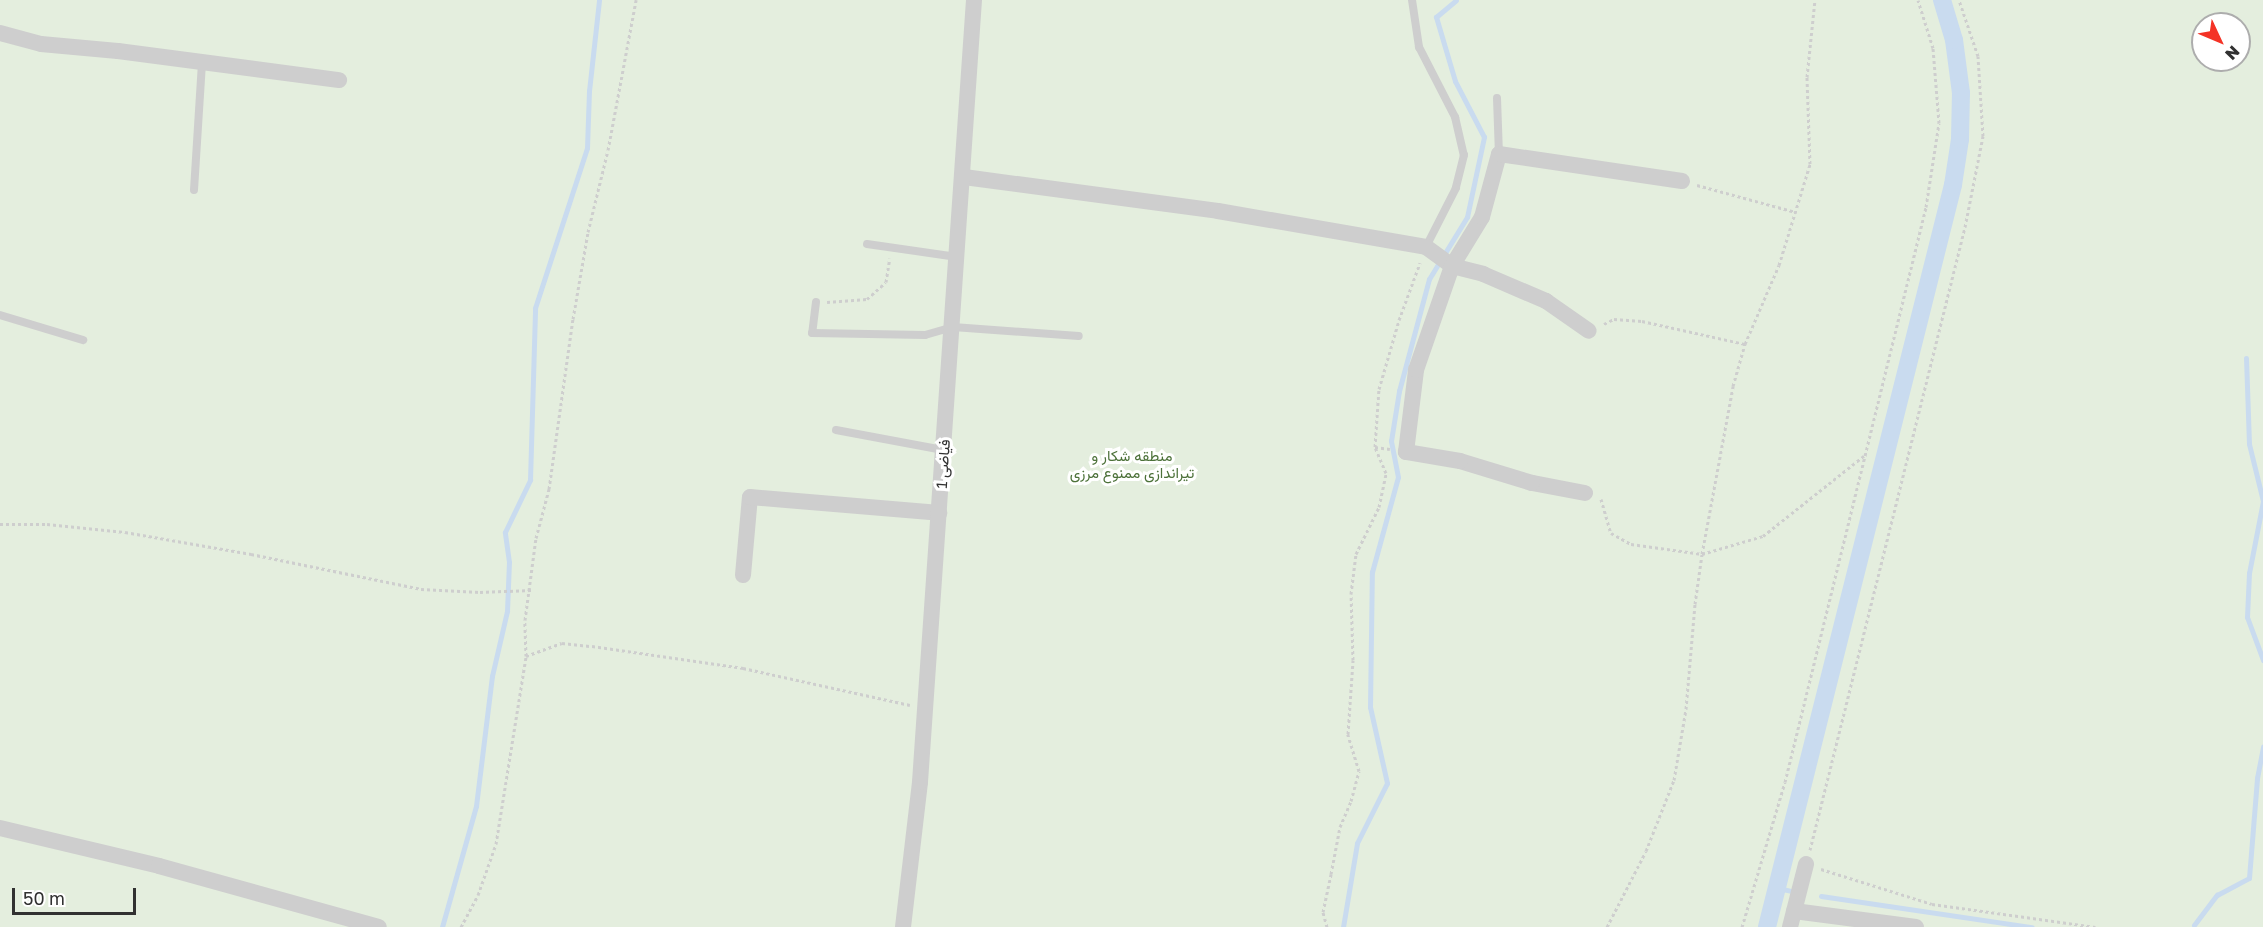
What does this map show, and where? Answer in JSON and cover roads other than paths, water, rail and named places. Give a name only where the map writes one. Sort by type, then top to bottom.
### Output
[{"type":"street","name":"فیاضی 1","points":[[903,927],[920,782],[964,177],[974,0]]},
{"type":"street","points":[[0,33],[41,44],[339,80]]},
{"type":"street","points":[[1584,493],[1532,483],[1460,461],[1406,452],[1416,370],[1450,265],[1482,217],[1498,154],[1682,181]]},
{"type":"street","points":[[964,177],[1218,212],[1430,250],[1450,265],[1483,274],[1546,301],[1589,331]]},
{"type":"street","points":[[743,575],[750,497],[939,513]]},
{"type":"street","points":[[0,828],[159,866],[379,927]]},
{"type":"street","points":[[1806,864],[1792,919],[1916,927]]},
{"type":"lane","points":[[1412,0],[1419,47],[1455,117],[1464,155],[1456,188],[1430,250]]},
{"type":"lane","points":[[194,190],[201,62]]},
{"type":"lane","points":[[1497,98],[1498,154]]},
{"type":"lane","points":[[867,244],[958,257]]},
{"type":"lane","points":[[816,302],[812,333],[925,335],[953,327],[1079,336]]},
{"type":"lane","points":[[0,315],[83,340]]},
{"type":"lane","points":[[836,430],[944,450]]},
{"type":"waterway","points":[[442,927],[476,806],[492,676],[507,611],[509,562],[505,532],[530,480],[535,308],[587,148],[589,91],[599,0]]},
{"type":"waterway","points":[[1343,927],[1357,843],[1387,783],[1370,707],[1372,572],[1398,477],[1391,441],[1399,391],[1429,279],[1467,217],[1484,137],[1455,81],[1436,17],[1456,0]]},
{"type":"waterway","points":[[1767,927],[1953,185],[1960,139],[1961,93],[1954,40],[1942,0]]},
{"type":"waterway","points":[[2246,358],[2249,444],[2263,501],[2249,573],[2247,617],[2263,660]]},
{"type":"waterway","points":[[2194,925],[2217,895],[2249,878],[2257,778],[2263,747]]},
{"type":"waterway","points":[[1778,888],[1791,891]]},
{"type":"waterway","points":[[1821,896],[2032,927]]},
{"type":"park label","name":"منطقه شکار و تیراندازی ممنوع مرزی","points":[[1132,464]]}]
